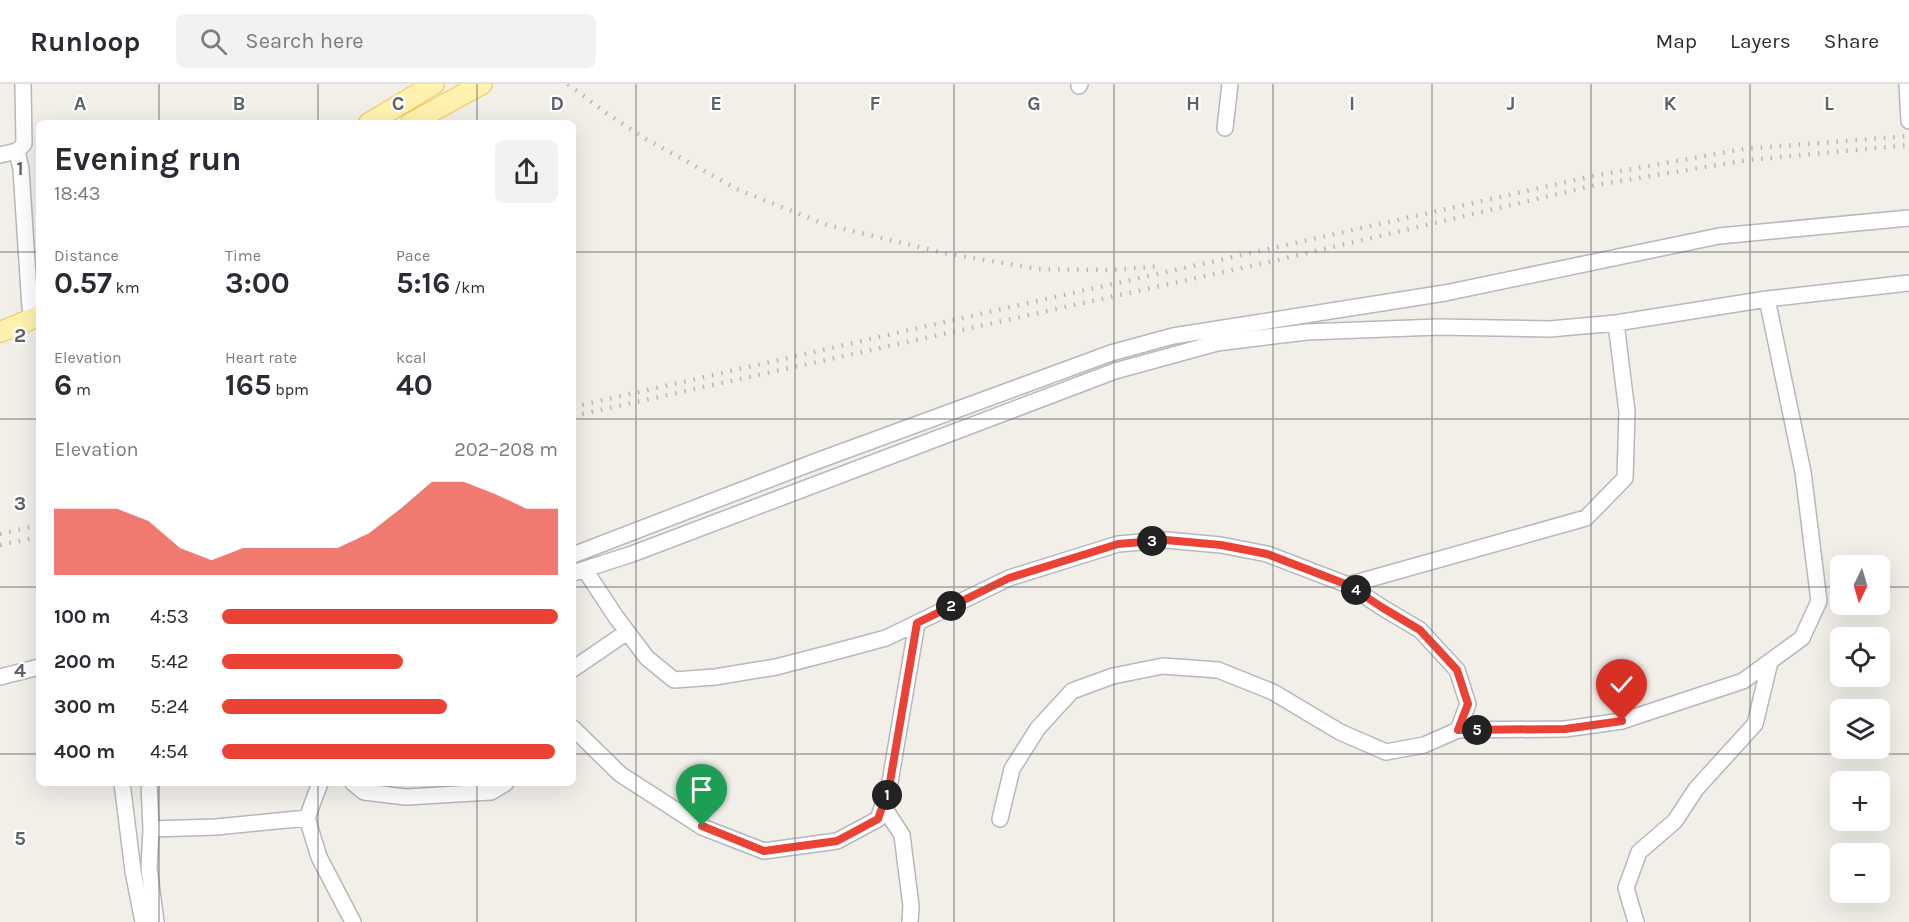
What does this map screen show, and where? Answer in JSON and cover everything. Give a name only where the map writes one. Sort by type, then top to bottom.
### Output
[{"type":"main road","points":[[374,120],[434,84]]},
{"type":"main road","points":[[416,120],[482,84]]},
{"type":"main road","points":[[0,320],[36,309]]},
{"type":"main road","points":[[0,332],[36,309]]},
{"type":"street","points":[[0,155],[17,152],[24,144],[23,84]]},
{"type":"street","points":[[1225,128],[1230,84]]},
{"type":"street","points":[[1907,84],[1909,121]]},
{"type":"street","points":[[17,152],[21,169],[36,309]]},
{"type":"street","points":[[576,554],[1111,353],[1173,336],[1445,292],[1719,236],[1909,218]]},
{"type":"street","points":[[1458,730],[1468,704],[1457,670],[1420,630],[1348,585],[1267,554],[1221,545],[1166,540],[1118,544],[1009,578],[886,638],[786,664],[715,677],[674,680],[647,658],[579,572],[1115,371],[1217,344],[1307,333],[1438,327],[1550,329],[1616,323],[1767,299],[1909,283]]},
{"type":"street","points":[[1000,819],[1012,769],[1038,728],[1071,691],[1113,676],[1163,666],[1218,670],[1273,692],[1340,732],[1386,752],[1424,745],[1458,730],[1565,729],[1622,721],[1743,681],[1802,638],[1819,601],[1803,472],[1767,299]]},
{"type":"street","points":[[1348,585],[1586,518],[1625,478],[1627,412],[1616,323]]},
{"type":"street","points":[[576,731],[620,774],[702,826],[764,851],[837,841],[878,819],[883,806],[889,788],[917,623]]},
{"type":"street","points":[[576,667],[627,632]]},
{"type":"street","points":[[1636,922],[1626,888],[1639,852],[1675,820],[1696,789],[1755,724],[1770,662]]},
{"type":"street","points":[[0,677],[36,669]]},
{"type":"street","points":[[122,786],[133,871],[143,922]]},
{"type":"street","points":[[149,786],[151,830],[148,868],[156,922]]},
{"type":"street","points":[[319,786],[307,818],[320,857],[353,922]]},
{"type":"street","points":[[357,786],[364,792],[406,797],[491,792],[502,786]]},
{"type":"street","points":[[883,806],[902,835],[911,906],[910,922]]},
{"type":"street","points":[[151,830],[216,827],[307,818]]},
{"type":"railway","points":[[568,84],[606,113],[646,139],[739,190],[827,225],[944,253],[1039,269],[1111,270],[1161,266]]},
{"type":"railway","points":[[576,406],[1593,176],[1744,149],[1909,136]]},
{"type":"railway","points":[[576,415],[1282,259],[1596,185],[1748,160],[1909,145]]},
{"type":"railway","points":[[0,534],[36,526]]},
{"type":"railway","points":[[0,545],[36,538]]},
{"type":"route","points":[[702,826],[764,851],[837,841],[878,819],[889,788],[917,623],[1009,578],[1118,544],[1166,540],[1221,545],[1267,554],[1348,585],[1420,630],[1457,670],[1468,704],[1458,730],[1565,729],[1622,721]]}]
